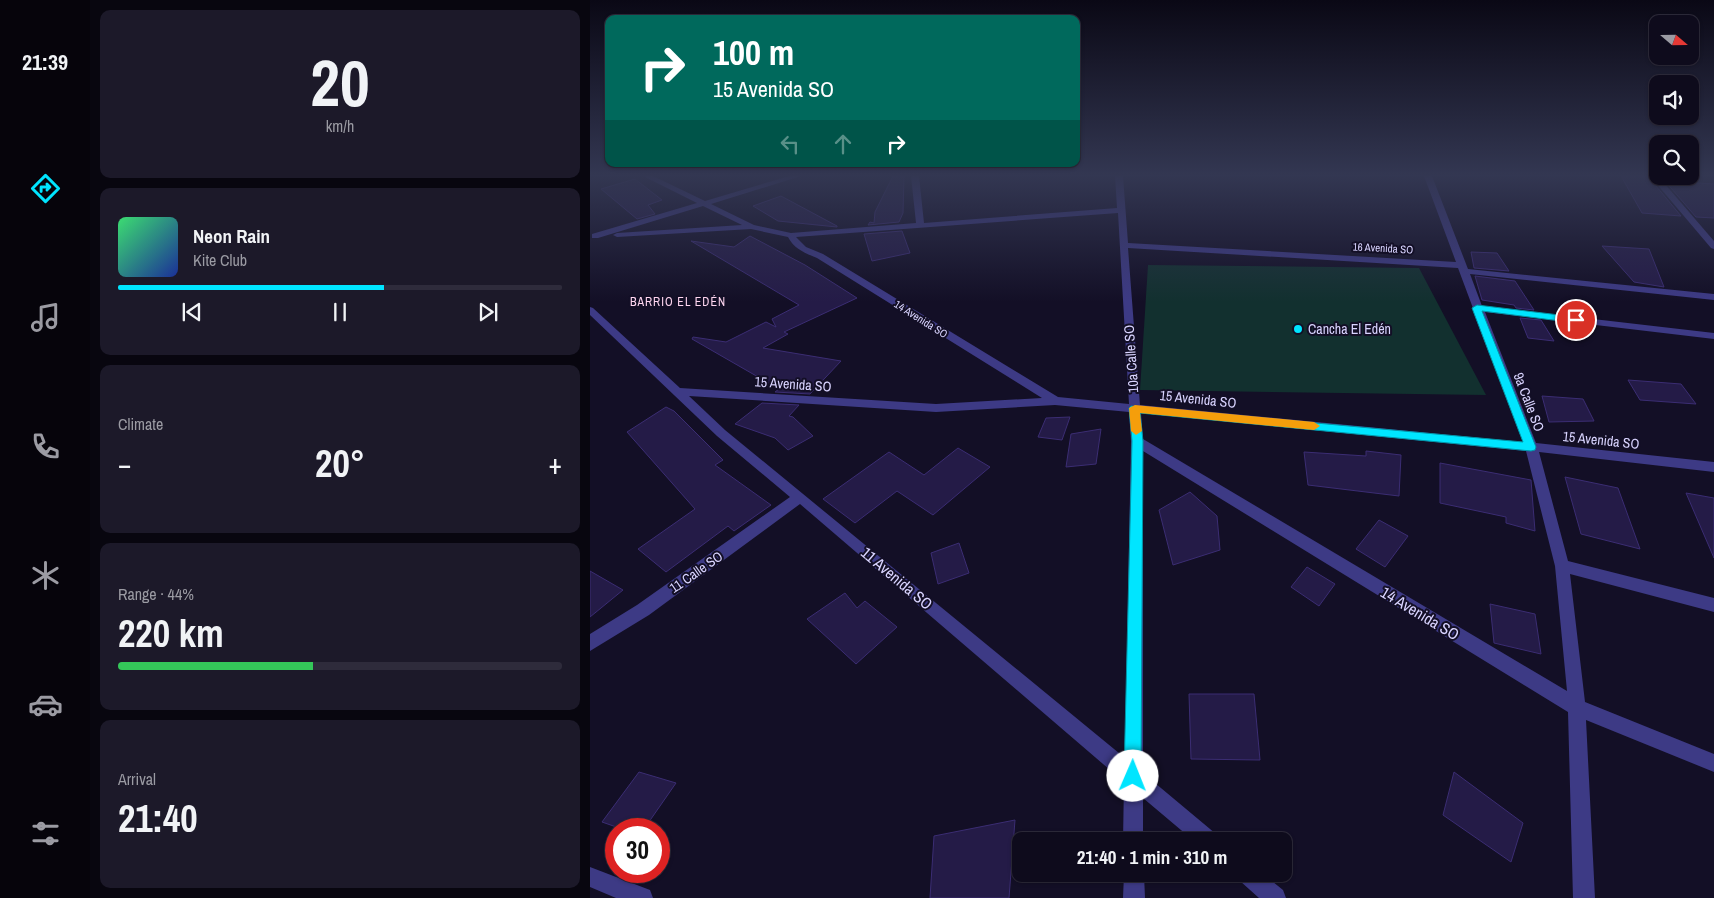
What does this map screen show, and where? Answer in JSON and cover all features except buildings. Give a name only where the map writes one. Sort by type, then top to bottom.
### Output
[{"type":"street","points":[[593,236],[654,218]]},
{"type":"street","points":[[734,218],[752,227]]},
{"type":"street","points":[[919,218],[920,225]]},
{"type":"street","points":[[593,236],[752,227],[791,235],[1015,218]]},
{"type":"street","name":"10a Calle SO","points":[[1122,218],[1137,441],[1133,832]]},
{"type":"street","name":"9a Calle SO","points":[[1443,218],[1531,447],[1562,566],[1577,707],[1584,898]]},
{"type":"street","points":[[1690,218],[1714,246]]},
{"type":"street","name":"14 Avenida SO","points":[[791,235],[793,242],[801,248],[820,256],[1055,402]]},
{"type":"street","name":"16 Avenida SO","points":[[1124,245],[1462,268],[1714,297]]},
{"type":"street","points":[[1477,308],[1714,336]]},
{"type":"street","name":"11 Avenida SO","points":[[592,315],[721,433],[1198,832]]},
{"type":"street","name":"15 Avenida SO","points":[[678,392],[936,408],[1055,402],[1135,408],[1531,447],[1714,467]]},
{"type":"street","name":"14 Avenida SO","points":[[1137,441],[1577,707],[1714,762]]},
{"type":"street","name":"11 Calle SO","points":[[590,643],[643,610],[800,498]]},
{"type":"street","points":[[1562,566],[1714,605]]},
{"type":"street","points":[[590,877],[642,898]]},
{"type":"street","points":[[1134,882],[1134,898]]},
{"type":"street","points":[[1256,882],[1275,898]]},
{"type":"green space","name":"Cancha El Edén","points":[[1148,265],[1419,268],[1486,395],[1140,390]]},
{"type":"slow traffic","points":[[1136,431],[1135,408],[1314,426]]},
{"type":"place","name":"Cancha El Edén","points":[[1298,329]]},
{"type":"district","name":"BARRIO EL EDÉN","points":[[678,302]]},
{"type":"route","points":[[1133,776],[1137,441],[1135,408],[1531,447],[1477,308],[1576,320]]}]
